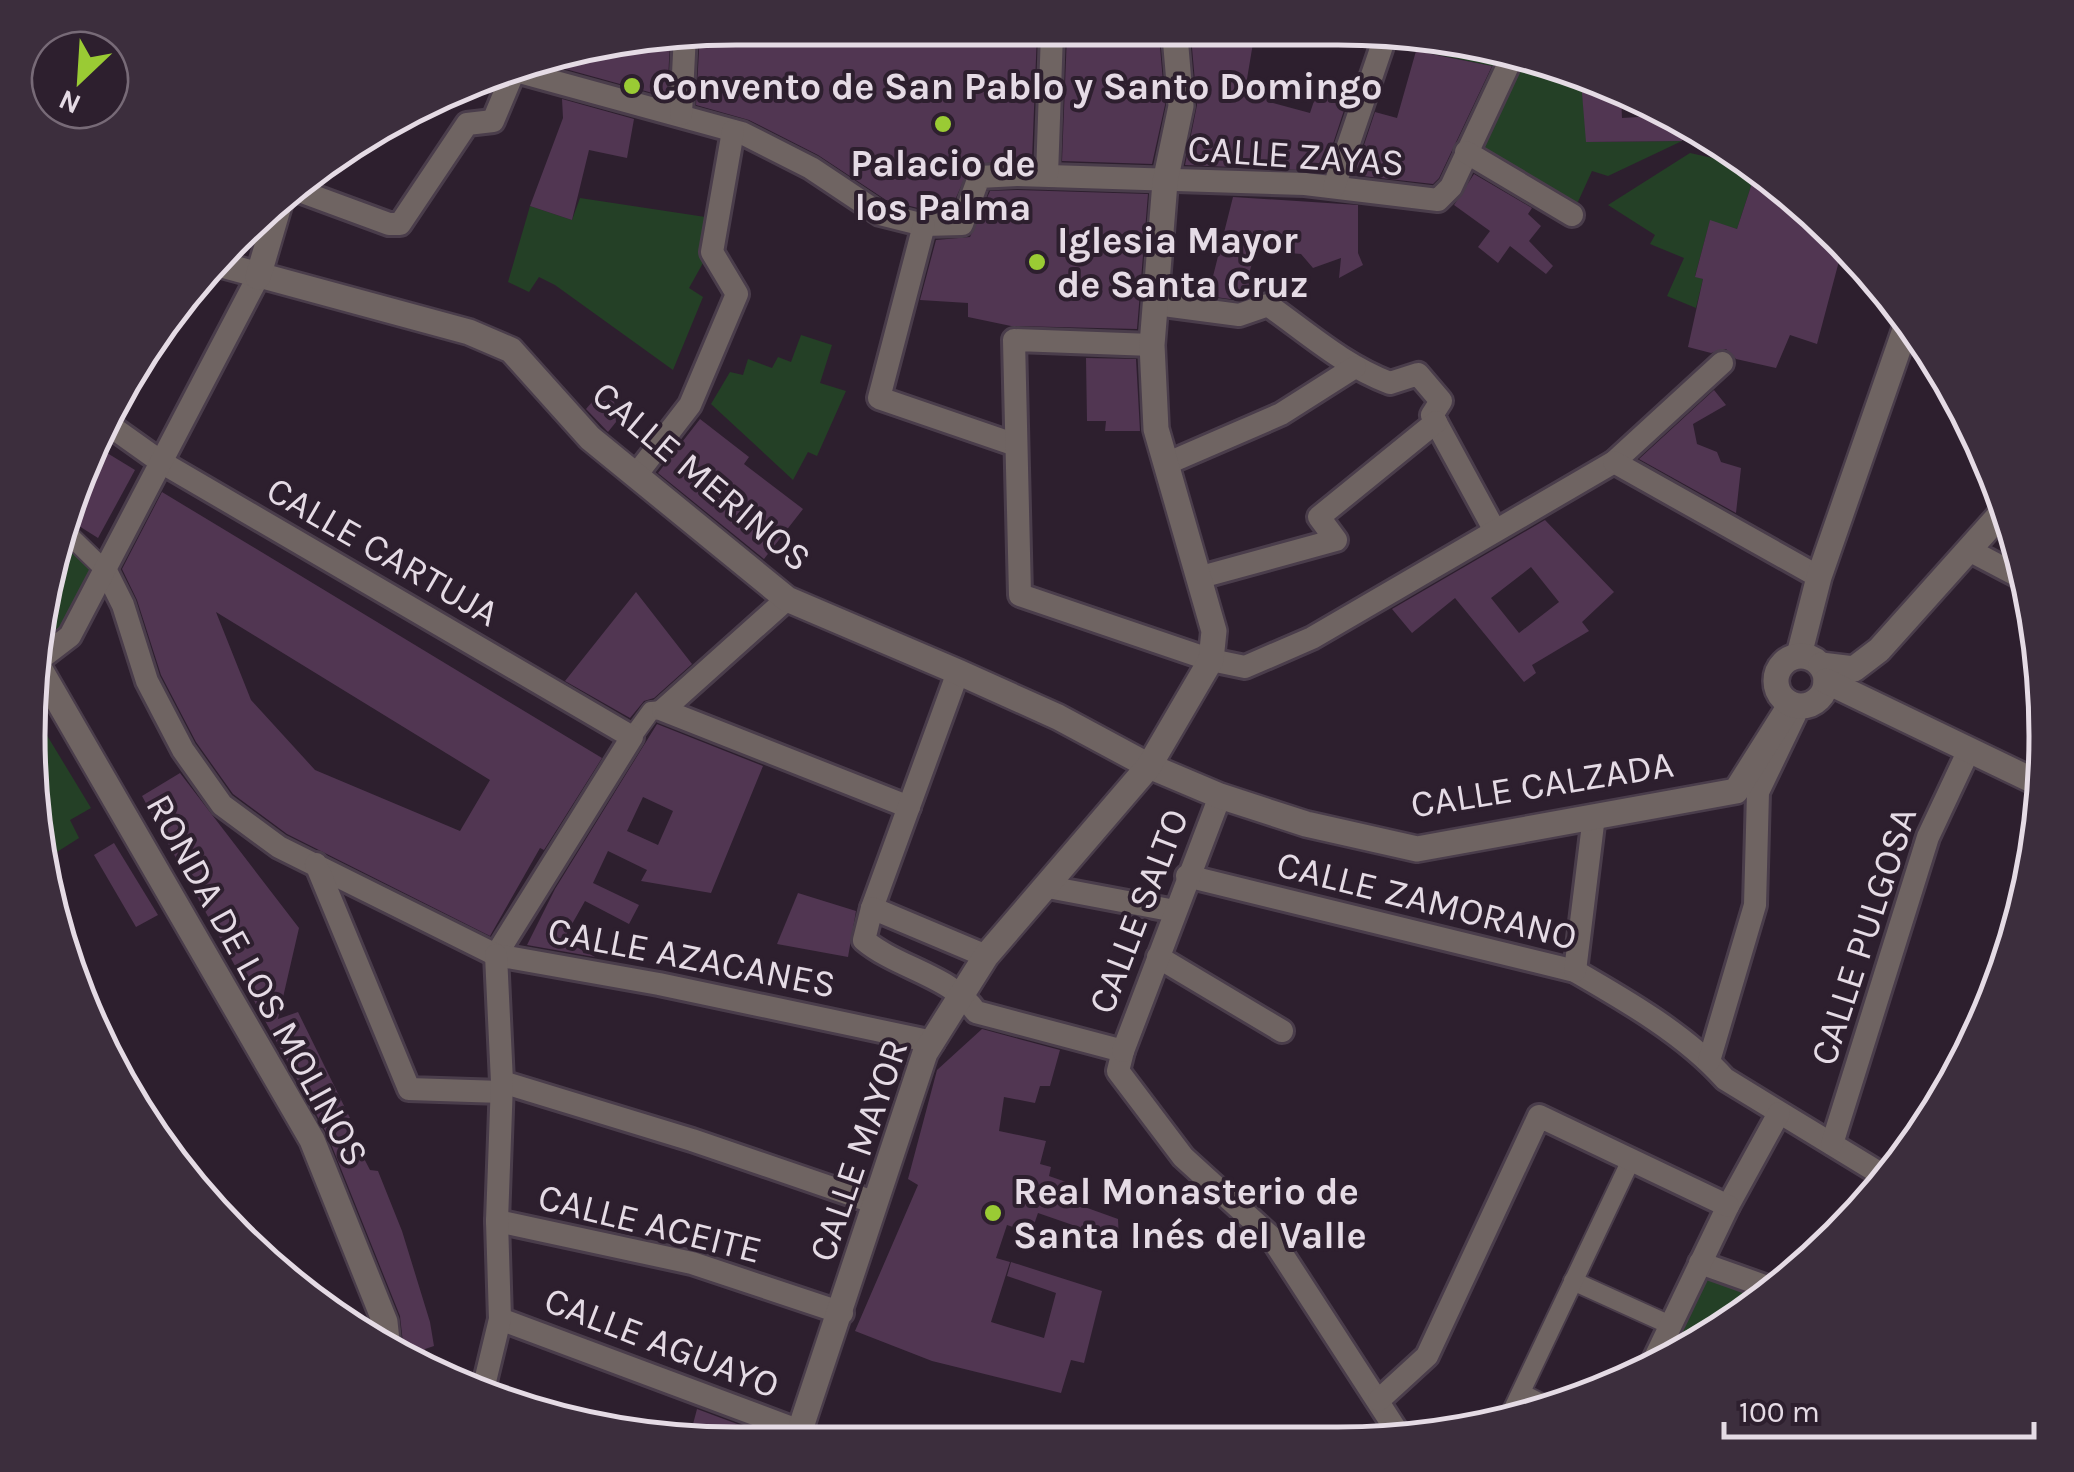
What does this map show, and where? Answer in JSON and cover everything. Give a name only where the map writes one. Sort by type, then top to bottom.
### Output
[{"type":"street","points":[[1047,175],[1052,45]]},
{"type":"street","points":[[1177,45],[1181,106],[1165,182],[1152,345],[1156,429],[1214,631],[1211,660]]},
{"type":"street","points":[[1334,187],[1382,46]]},
{"type":"street","points":[[680,47],[681,114]]},
{"type":"street","name":"CALLE ZAYAS","points":[[924,224],[962,224],[979,177],[1047,175],[1334,187],[1438,200],[1451,187],[1507,67]]},
{"type":"street","points":[[535,76],[733,131],[811,168],[880,214],[924,224],[880,398],[1016,445]]},
{"type":"street","points":[[308,194],[389,224],[400,224],[467,124],[493,121],[507,85]]},
{"type":"street","points":[[636,475],[690,405],[737,294],[712,252],[733,131]]},
{"type":"street","points":[[1466,152],[1572,215]]},
{"type":"street","points":[[51,649],[70,636],[106,571],[258,277],[274,221]]},
{"type":"street","name":"CALLE MERINOS","points":[[228,267],[469,332],[510,350],[564,412],[788,599],[1058,717],[1148,766]]},
{"type":"street","points":[[1156,304],[1240,314],[1268,305],[1355,367],[1390,383],[1418,374],[1441,401],[1432,415],[1494,528]]},
{"type":"street","points":[[1709,1061],[1755,905],[1758,792],[1795,705],[1821,696],[1815,667],[1819,578],[1902,337]]},
{"type":"street","points":[[1152,345],[1014,340],[1020,595],[1211,660],[1245,667],[1312,638],[1494,528],[1614,462],[1722,363]]},
{"type":"street","points":[[1168,463],[1281,414],[1355,367]]},
{"type":"street","points":[[1201,577],[1336,540],[1319,517],[1436,422]]},
{"type":"street","name":"CALLE CARTUJA","points":[[116,430],[162,462],[632,736]]},
{"type":"street","points":[[1614,462],[1819,578]]},
{"type":"street","points":[[1795,705],[1778,693],[1775,677],[1783,662],[1854,669],[1879,650],[1994,521]]},
{"type":"street","points":[[74,540],[106,571]]},
{"type":"street","points":[[1969,550],[2008,571]]},
{"type":"street","name":"CALLE AZACANES","points":[[106,571],[123,605],[147,681],[202,780],[222,805],[250,827],[496,955],[659,984],[933,1042]]},
{"type":"street","points":[[662,710],[788,599]]},
{"type":"street","name":"CALLE MAYOR","points":[[802,1427],[925,1052],[965,996],[986,956],[1148,766],[1211,660]]},
{"type":"street","points":[[1815,667],[1968,752],[2028,779]]},
{"type":"street","points":[[958,672],[872,908],[864,940],[884,957],[965,996],[976,1012],[1123,1051],[1118,1071],[1184,1157],[1272,1237],[1394,1425]]},
{"type":"street","name":"RONDA DE LOS MOLINOS","points":[[47,681],[312,1140],[387,1332]]},
{"type":"street","name":"CALLE CALZADA","points":[[1148,766],[1220,796],[1306,824],[1417,849],[1736,791],[1795,705]]},
{"type":"street","points":[[486,1379],[500,1319],[497,1221],[502,1087],[496,955],[632,736],[651,711],[662,710],[909,806]]},
{"type":"street","name":"CALLE PULGOSA","points":[[1832,1144],[1928,837],[1968,752]]},
{"type":"street","name":"CALLE SALTO","points":[[1123,1051],[1220,796]]},
{"type":"street","points":[[1575,971],[1594,816]]},
{"type":"street","points":[[316,864],[410,1090],[502,1087],[692,1140],[876,1203]]},
{"type":"street","name":"CALLE ZAMORANO","points":[[1187,876],[1575,971],[1709,1061],[1726,1080],[1875,1171]]},
{"type":"street","points":[[1048,887],[1175,911]]},
{"type":"street","points":[[872,908],[986,956]]},
{"type":"street","points":[[1158,957],[1282,1030]]},
{"type":"street","points":[[1660,1347],[1728,1206],[1779,1113]]},
{"type":"street","points":[[1379,1400],[1427,1356],[1539,1116],[1728,1206]]},
{"type":"street","points":[[1515,1403],[1631,1160]]},
{"type":"street","name":"CALLE ACEITE","points":[[497,1221],[692,1263],[842,1313]]},
{"type":"street","points":[[1700,1263],[1759,1284]]},
{"type":"street","points":[[1574,1281],[1670,1325]]},
{"type":"street","name":"CALLE AGUAYO","points":[[500,1319],[773,1427]]},
{"type":"street","points":[[1520,1393],[1532,1399]]},
{"type":"green space","points":[[1429,53],[1473,58],[1582,90],[1587,142],[1682,141],[1608,176],[1592,171],[1572,215],[1466,152],[1506,69]]},
{"type":"green space","points":[[1690,153],[1720,160],[1752,183],[1737,229],[1710,221],[1695,276],[1703,279],[1696,308],[1667,296],[1684,258],[1650,244],[1655,235],[1608,205]]},
{"type":"green space","points":[[580,198],[712,218],[703,263],[689,288],[703,297],[673,370],[555,285],[539,277],[529,292],[508,282],[530,206],[572,220]]},
{"type":"green space","points":[[801,335],[832,345],[820,383],[846,391],[817,456],[808,452],[793,480],[711,404],[730,372],[743,375],[748,359],[772,368],[778,357],[791,362]]},
{"type":"green space","points":[[74,540],[106,571],[70,636],[50,651],[58,601]]},
{"type":"green space","points":[[45,732],[91,808],[70,820],[79,838],[55,853],[46,781]]},
{"type":"green space","points":[[1700,1263],[1760,1283],[1722,1311],[1662,1346]]},
{"type":"building","name":"Palacio de los Palma","points":[[1037,45],[1032,160],[971,164],[951,209],[926,210],[886,200],[818,155],[749,120],[696,105],[699,46]]},
{"type":"building","points":[[1067,45],[1160,45],[1165,105],[1152,164],[1062,161]]},
{"type":"building","points":[[1192,45],[1253,45],[1247,79],[1277,86],[1273,103],[1310,113],[1318,89],[1329,94],[1333,83],[1351,89],[1324,171],[1185,165],[1197,105]]},
{"type":"building","points":[[670,48],[667,97],[562,68]]},
{"type":"building","points":[[1416,51],[1492,66],[1433,184],[1354,175],[1375,112],[1397,118]]},
{"type":"building","points":[[1582,90],[1621,106],[1622,118],[1645,117],[1683,137],[1682,141],[1586,142]]},
{"type":"building","points":[[562,99],[634,119],[627,158],[589,150],[572,220],[530,206],[563,118]]},
{"type":"building","points":[[1474,174],[1532,208],[1528,214],[1541,226],[1529,241],[1553,266],[1546,274],[1510,246],[1498,263],[1478,247],[1490,231],[1454,205]]},
{"type":"building","points":[[1752,183],[1794,216],[1839,260],[1817,344],[1790,335],[1776,368],[1736,359],[1726,349],[1711,353],[1688,347],[1703,279],[1695,277],[1710,220],[1737,229]]},
{"type":"building","name":"Iglesia Mayor de Santa Cruz","points":[[990,191],[1148,194],[1137,329],[1011,326],[968,317],[968,303],[920,300],[936,240],[970,237]]},
{"type":"building","points":[[1233,197],[1358,205],[1358,253],[1363,265],[1339,278],[1341,258],[1313,268],[1301,254],[1256,250],[1248,277],[1250,295],[1237,300],[1208,296]]},
{"type":"building","points":[[1086,358],[1136,359],[1140,431],[1105,431],[1106,421],[1087,421]]},
{"type":"building","points":[[1714,390],[1726,405],[1693,424],[1697,444],[1717,452],[1721,462],[1741,468],[1736,513],[1639,459]]},
{"type":"building","points":[[614,400],[616,422],[608,432],[586,409],[592,402]]},
{"type":"building","points":[[700,419],[749,457],[744,464],[803,509],[764,559],[658,473]]},
{"type":"building","points":[[106,453],[135,470],[98,538],[78,526]]},
{"type":"building","points":[[162,492],[602,758],[544,850],[540,848],[490,936],[287,834],[233,794],[196,742],[161,675],[137,600],[122,569]],"holes":[[[216,612],[490,780],[460,831],[315,770],[251,700]]]},
{"type":"building","points":[[1545,520],[1614,592],[1582,622],[1589,631],[1532,665],[1536,673],[1524,682],[1455,598],[1412,633],[1392,609]],"holes":[[[1531,567],[1559,602],[1519,633],[1491,598]]]},
{"type":"building","points":[[636,592],[692,664],[654,698],[644,701],[630,718],[565,681]]},
{"type":"building","points":[[657,724],[763,766],[711,893],[641,881],[647,870],[608,851],[593,883],[639,905],[629,924],[585,901],[563,940],[595,957],[527,945],[555,889]],"holes":[[[643,797],[673,811],[658,845],[627,831]]]},
{"type":"building","points":[[180,773],[299,928],[278,1019],[298,1012],[350,1118],[344,1120],[370,1170],[378,1171],[402,1231],[430,1322],[434,1346],[425,1349],[426,1354],[403,1341],[400,1316],[327,1134],[142,796]]},
{"type":"building","points":[[114,843],[158,915],[136,927],[94,855]]},
{"type":"building","points":[[798,893],[856,911],[848,957],[777,944]]},
{"type":"building","name":"Real Monasterio de Santa Inés del Valle","points":[[982,1029],[1060,1050],[1050,1086],[1040,1086],[1035,1103],[1004,1097],[999,1131],[1046,1141],[1040,1164],[1051,1167],[1049,1176],[1083,1188],[1079,1205],[1118,1219],[1119,1241],[1038,1213],[1031,1233],[1007,1225],[996,1258],[1010,1262],[991,1322],[1044,1338],[1056,1293],[1007,1276],[1011,1262],[1102,1291],[1084,1363],[1071,1360],[1061,1393],[932,1361],[855,1331],[918,1185],[908,1179],[937,1070]]},
{"type":"building","points":[[697,1409],[745,1427],[736,1427],[692,1426]]},
{"type":"place","name":"Convento de San Pablo y Santo Domingo","points":[[632,86]]},
{"type":"place","name":"Palacio de los Palma","points":[[943,124]]},
{"type":"place","name":"Iglesia Mayor de Santa Cruz","points":[[1037,262]]},
{"type":"place","name":"Real Monasterio de Santa Inés del Valle","points":[[993,1213]]}]
